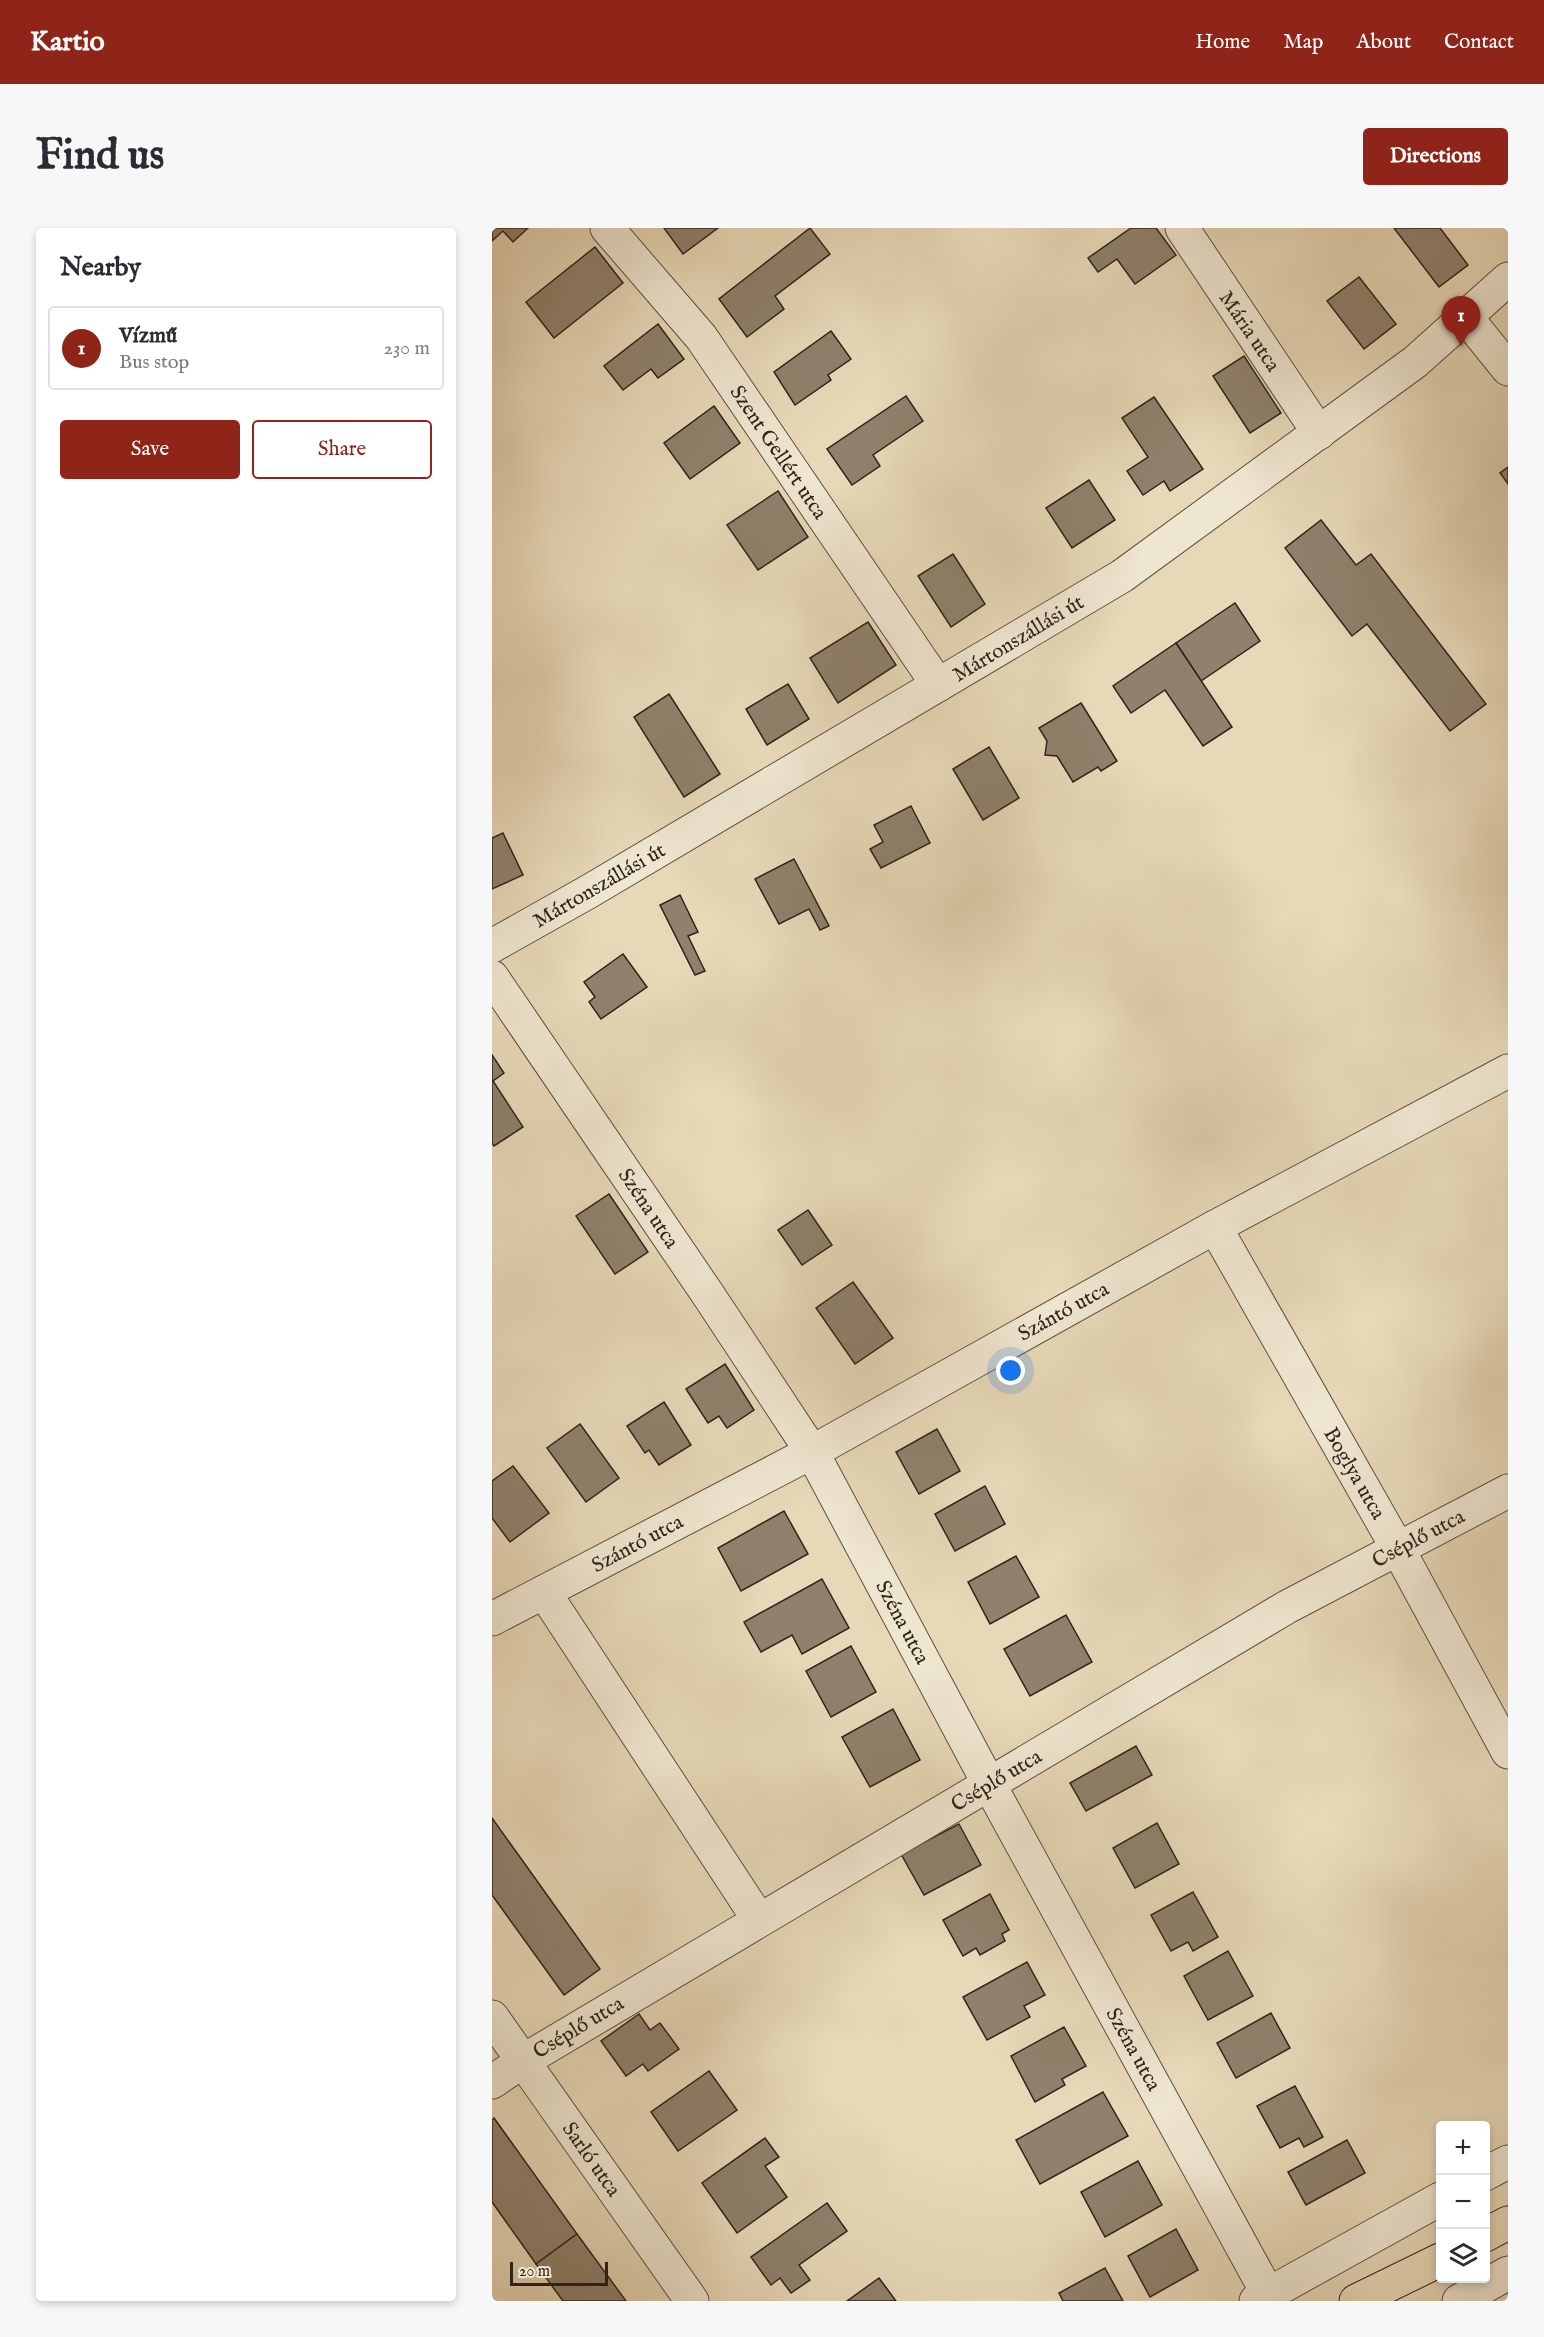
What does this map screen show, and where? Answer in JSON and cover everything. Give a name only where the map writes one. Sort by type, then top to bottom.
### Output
[{"type":"main road","points":[[1490,2232],[1508,2223]]},
{"type":"main road","points":[[1356,2301],[1428,2267]]},
{"type":"main road","points":[[1376,2301],[1428,2267]]},
{"type":"street","name":"Szent Gellért utca","points":[[607,228],[701,337],[938,685]]},
{"type":"street","name":"Mária utca","points":[[1182,228],[1318,433]]},
{"type":"street","name":"Mártonszállási út","points":[[492,946],[598,886],[1122,576],[1415,362],[1508,279]]},
{"type":"street","points":[[1466,317],[1508,369]]},
{"type":"street","name":"Széna utca","points":[[492,977],[812,1452],[1262,2297]]},
{"type":"street","name":"Szántó utca","points":[[492,1619],[812,1452],[1215,1227],[1508,1071]]},
{"type":"street","name":"Boglya utca","points":[[1215,1227],[1398,1549],[1508,1752]]},
{"type":"street","name":"Cséplő utca","points":[[492,2082],[523,2061],[1287,1607],[1508,1491]]},
{"type":"street","points":[[544,1592],[759,1920]]},
{"type":"street","name":"Sarló utca","points":[[492,2017],[692,2301]]},
{"type":"street","points":[[1490,2171],[1508,2162]]},
{"type":"street","points":[[1262,2297],[1436,2201]]},
{"type":"street","points":[[1459,2301],[1508,2273]]},
{"type":"building","points":[[492,228],[528,228],[513,242],[503,231],[492,241]]},
{"type":"building","points":[[664,228],[718,228],[683,254]]},
{"type":"building","points":[[810,228],[830,254],[775,296],[784,309],[747,337],[719,299]]},
{"type":"building","points":[[1131,228],[1156,228],[1176,255],[1135,284],[1117,259],[1098,272],[1088,258]]},
{"type":"building","points":[[1394,228],[1440,228],[1468,265],[1439,287]]},
{"type":"building","points":[[595,247],[623,283],[554,338],[526,302]]},
{"type":"building","points":[[1359,277],[1396,324],[1364,349],[1327,301]]},
{"type":"building","points":[[658,324],[684,359],[658,378],[651,369],[623,390],[604,366]]},
{"type":"building","points":[[831,331],[851,359],[828,375],[831,380],[795,405],[774,372]]},
{"type":"building","points":[[1244,356],[1281,413],[1250,433],[1213,376]]},
{"type":"building","points":[[906,396],[923,421],[873,455],[880,466],[852,485],[827,449]]},
{"type":"building","points":[[1154,397],[1203,469],[1170,491],[1164,481],[1143,495],[1127,471],[1148,457],[1122,418]]},
{"type":"building","points":[[714,406],[740,443],[690,479],[664,443]]},
{"type":"building","points":[[1508,467],[1508,484],[1500,473]]},
{"type":"building","points":[[1089,480],[1115,520],[1072,548],[1046,508]]},
{"type":"building","points":[[778,491],[808,537],[758,570],[727,525]]},
{"type":"building","points":[[1321,520],[1356,565],[1371,554],[1486,704],[1450,731],[1367,624],[1352,636],[1285,548]]},
{"type":"building","points":[[953,554],[985,604],[951,627],[918,576]]},
{"type":"building","points":[[1235,603],[1260,641],[1201,681],[1176,643]]},
{"type":"building","points":[[868,622],[896,665],[838,703],[810,658]]},
{"type":"building","points":[[1176,643],[1232,727],[1203,746],[1165,690],[1131,713],[1113,686]]},
{"type":"building","points":[[788,684],[809,719],[767,745],[746,709]]},
{"type":"building","points":[[669,694],[720,774],[684,797],[634,717]]},
{"type":"building","points":[[1081,703],[1117,761],[1101,771],[1098,767],[1073,782],[1057,756],[1045,755],[1047,741],[1039,728]]},
{"type":"building","points":[[989,747],[1019,798],[983,820],[953,769]]},
{"type":"building","points":[[911,806],[930,843],[881,868],[870,849],[883,842],[874,825]]},
{"type":"building","points":[[503,833],[523,875],[492,889],[492,838]]},
{"type":"building","points":[[794,859],[829,926],[820,930],[809,909],[779,924],[755,879]]},
{"type":"building","points":[[680,895],[698,932],[688,936],[705,971],[695,975],[660,905]]},
{"type":"building","points":[[623,954],[647,987],[601,1019],[589,1002],[595,997],[584,982]]},
{"type":"building","points":[[492,1055],[504,1073],[493,1081],[523,1127],[494,1146],[492,1143]]},
{"type":"building","points":[[609,1194],[648,1252],[615,1274],[576,1216]]},
{"type":"building","points":[[808,1210],[832,1245],[802,1265],[778,1230]]},
{"type":"building","points":[[853,1282],[893,1338],[855,1364],[816,1308]]},
{"type":"building","points":[[725,1364],[754,1410],[727,1428],[719,1416],[708,1423],[686,1389]]},
{"type":"building","points":[[664,1402],[691,1445],[659,1465],[649,1450],[645,1453],[627,1426]]},
{"type":"building","points":[[580,1424],[619,1478],[586,1502],[547,1448]]},
{"type":"building","points":[[937,1429],[960,1471],[919,1494],[896,1452]]},
{"type":"building","points":[[513,1466],[549,1513],[510,1542],[492,1518],[492,1481]]},
{"type":"building","points":[[985,1486],[1005,1524],[955,1551],[935,1514]]},
{"type":"building","points":[[784,1511],[808,1554],[741,1591],[718,1548]]},
{"type":"building","points":[[1016,1556],[1039,1597],[990,1624],[968,1582]]},
{"type":"building","points":[[822,1579],[849,1628],[802,1654],[792,1635],[761,1652],[744,1622]]},
{"type":"building","points":[[1066,1615],[1092,1662],[1030,1696],[1004,1649]]},
{"type":"building","points":[[851,1646],[876,1692],[831,1717],[806,1671]]},
{"type":"building","points":[[893,1709],[920,1760],[870,1787],[842,1737]]},
{"type":"building","points":[[1136,1746],[1152,1775],[1086,1811],[1070,1783]]},
{"type":"building","points":[[492,1818],[600,1969],[564,1995],[492,1895]]},
{"type":"building","points":[[1157,1823],[1179,1864],[1135,1888],[1113,1848]]},
{"type":"building","points":[[959,1824],[981,1865],[924,1895],[901,1854]]},
{"type":"building","points":[[1193,1892],[1218,1937],[1193,1951],[1188,1942],[1171,1951],[1151,1915]]},
{"type":"building","points":[[990,1894],[1009,1930],[1002,1934],[1005,1941],[980,1955],[976,1948],[963,1956],[943,1920]]},
{"type":"building","points":[[1228,1951],[1253,1996],[1208,2020],[1184,1976]]},
{"type":"building","points":[[1027,1962],[1045,1995],[1024,2006],[1030,2017],[987,2040],[963,1997]]},
{"type":"building","points":[[1271,2013],[1290,2048],[1236,2078],[1217,2043]]},
{"type":"building","points":[[639,2014],[650,2030],[660,2023],[679,2049],[648,2071],[643,2064],[626,2076],[601,2041]]},
{"type":"building","points":[[1064,2027],[1086,2066],[1062,2079],[1065,2085],[1035,2102],[1011,2056]]},
{"type":"building","points":[[709,2071],[737,2110],[678,2151],[651,2112]]},
{"type":"building","points":[[1295,2086],[1323,2137],[1304,2147],[1299,2138],[1280,2148],[1257,2106]]},
{"type":"building","points":[[1103,2092],[1128,2136],[1040,2184],[1016,2140]]},
{"type":"building","points":[[494,2118],[577,2234],[536,2264],[492,2202],[492,2120]]},
{"type":"building","points":[[765,2138],[779,2157],[765,2166],[787,2197],[737,2233],[702,2183]]},
{"type":"building","points":[[1347,2140],[1365,2173],[1306,2205],[1288,2172]]},
{"type":"building","points":[[1138,2161],[1162,2205],[1105,2237],[1081,2192]]},
{"type":"building","points":[[827,2203],[847,2231],[799,2265],[810,2280],[791,2293],[780,2278],[771,2285],[751,2257]]},
{"type":"building","points":[[1176,2229],[1198,2270],[1150,2297],[1128,2256]]},
{"type":"building","points":[[577,2234],[626,2301],[563,2301],[536,2264]]},
{"type":"building","points":[[1105,2268],[1123,2301],[1063,2301],[1059,2293]]},
{"type":"building","points":[[879,2278],[896,2301],[847,2301]]},
{"type":"place","name":"Vízmű","points":[[1461,346]]}]
